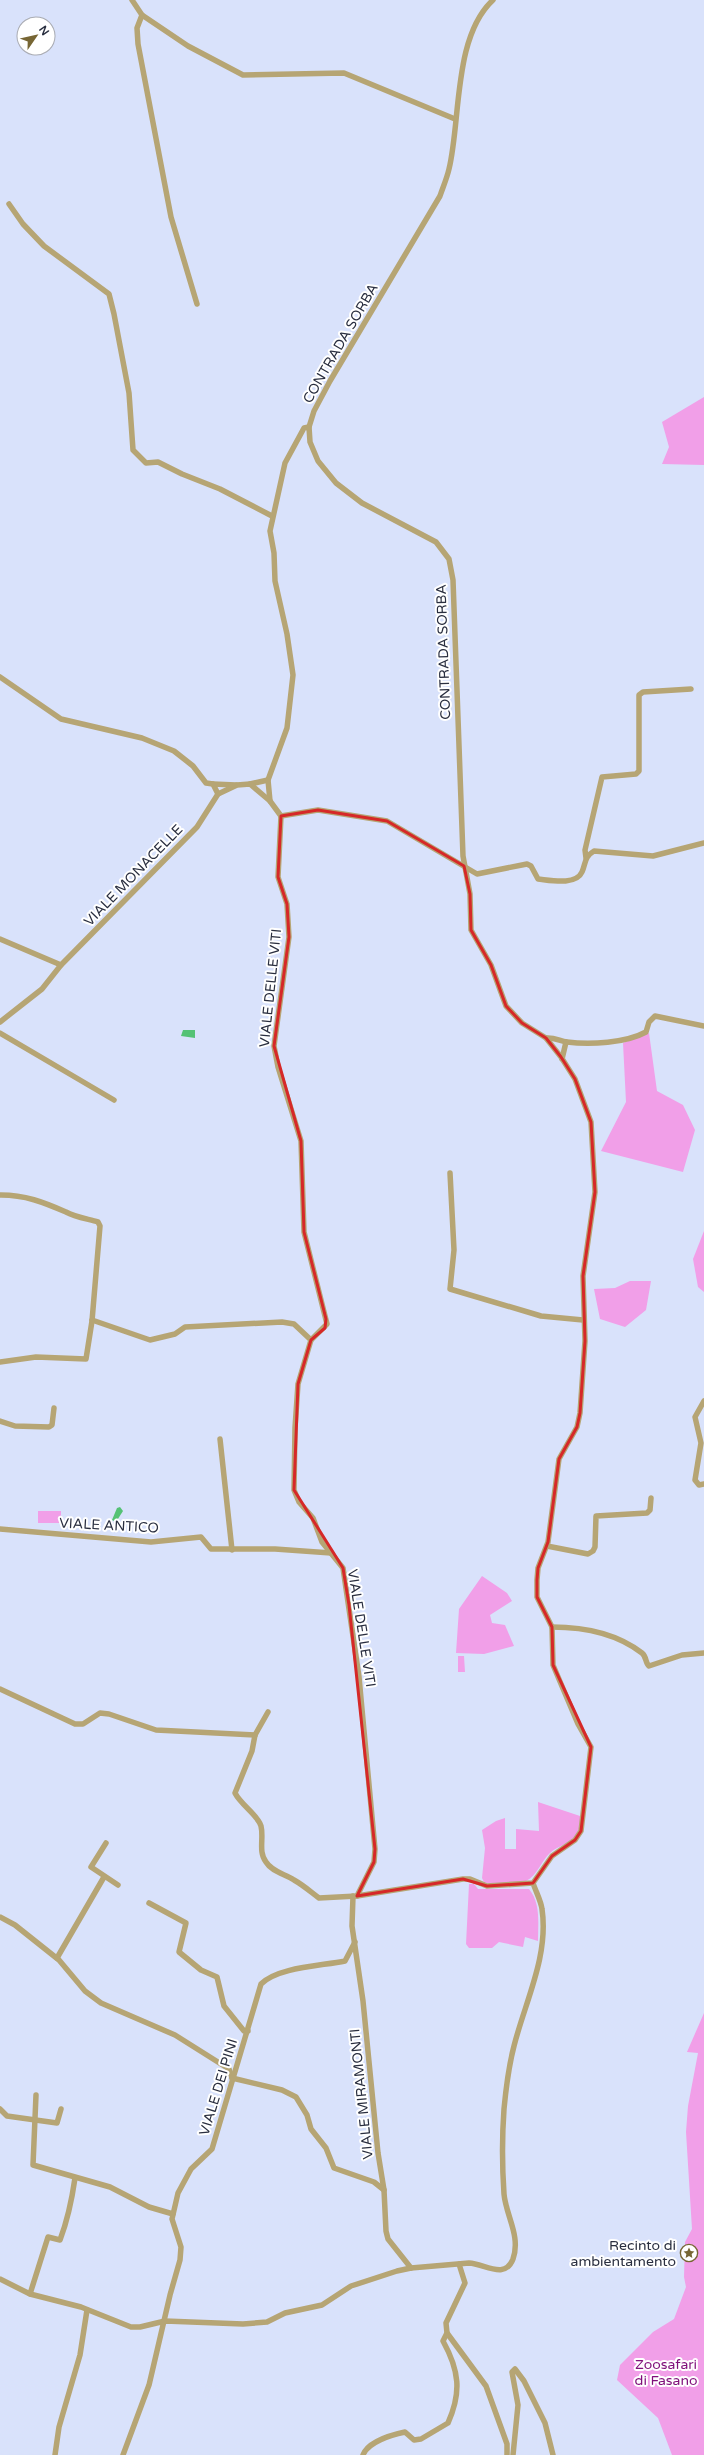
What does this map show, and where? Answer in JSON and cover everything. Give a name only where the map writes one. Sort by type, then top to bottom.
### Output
[{"type":"street","points":[[132,0],[142,15],[188,46],[243,75],[344,73],[455,119]]},
{"type":"street","name":"CONTRADA SORBA","points":[[493,0],[488,5],[472,34],[460,78],[449,170],[440,196],[330,381],[314,411],[309,427],[310,442],[318,461],[336,483],[362,503],[436,542],[449,559],[453,580],[464,866],[470,894],[471,930],[493,970],[506,1006],[514,1016],[546,1038]]},
{"type":"street","points":[[142,15],[137,28],[138,44],[171,217],[198,304]]},
{"type":"street","points":[[10,204],[23,224],[44,246],[109,294],[129,393],[133,450],[146,462],[152,464],[158,462],[182,474],[220,489],[272,516]]},
{"type":"street","points":[[270,801],[268,780],[287,728],[293,675],[287,634],[275,581],[274,553],[270,531],[272,516],[285,462],[304,428],[309,427]]},
{"type":"street","points":[[0,677],[61,719],[142,738],[174,751],[193,766],[206,783],[237,785],[268,780]]},
{"type":"street","points":[[250,784],[270,801],[281,816],[318,810],[387,821],[477,874],[527,864],[531,866],[538,879],[553,881],[571,880],[582,874],[586,858],[585,850],[602,777],[636,774],[639,771],[639,695],[643,692],[690,689]]},
{"type":"street","points":[[213,784],[218,794],[237,785]]},
{"type":"street","name":"VIALE MONACELLE","points":[[0,1022],[42,989],[61,965],[197,827],[218,794]]},
{"type":"street","name":"VIALE DELLE VITI","points":[[281,816],[278,877],[288,904],[289,937],[274,1046],[278,1067],[301,1141],[304,1232],[326,1319],[325,1328],[311,1340],[298,1384],[295,1428],[294,1490],[299,1502],[312,1518],[322,1542],[343,1568],[349,1605],[359,1677],[375,1849],[374,1862],[355,1896]]},
{"type":"street","points":[[586,858],[594,852],[653,856],[704,843]]},
{"type":"street","points":[[0,939],[61,965]]},
{"type":"street","points":[[546,1038],[566,1042],[594,1042],[639,1036],[646,1032],[649,1022],[655,1016],[704,1026]]},
{"type":"street","points":[[0,1033],[114,1100]]},
{"type":"street","points":[[534,1883],[552,1856],[575,1840],[581,1831],[591,1747],[578,1724],[553,1665],[552,1626],[537,1597],[538,1568],[547,1546],[559,1460],[577,1427],[580,1413],[584,1340],[583,1276],[595,1192],[591,1122],[575,1079],[546,1038]]},
{"type":"street","points":[[562,1059],[566,1042]]},
{"type":"street","points":[[450,1173],[454,1250],[450,1289],[541,1316],[583,1320]]},
{"type":"street","points":[[0,1362],[36,1357],[86,1359],[92,1320],[100,1226],[98,1222],[66,1213],[33,1199],[20,1195],[1,1195]]},
{"type":"street","points":[[92,1320],[150,1340],[175,1334],[185,1327],[282,1322],[294,1324],[311,1340]]},
{"type":"street","points":[[704,1401],[695,1417],[701,1443],[695,1480],[699,1485],[704,1484]]},
{"type":"street","points":[[0,1422],[15,1426],[49,1427],[52,1425],[54,1408]]},
{"type":"street","points":[[220,1440],[232,1550]]},
{"type":"street","points":[[547,1546],[588,1554],[593,1551],[595,1547],[596,1516],[647,1513],[650,1510],[651,1498]]},
{"type":"street","name":"VIALE ANTICO","points":[[0,1528],[151,1542],[201,1537],[211,1549],[232,1550],[275,1548],[331,1553]]},
{"type":"street","points":[[552,1626],[570,1626],[608,1634],[643,1654],[650,1666],[682,1655],[704,1653]]},
{"type":"street","points":[[0,1689],[75,1724],[83,1724],[100,1713],[156,1730],[255,1735]]},
{"type":"street","points":[[268,1712],[255,1735],[252,1752],[235,1793],[240,1802],[256,1818],[261,1826],[262,1854],[265,1862],[272,1869],[295,1880],[319,1898],[355,1896],[463,1879],[470,1879],[487,1886],[534,1883]]},
{"type":"street","points":[[106,1843],[91,1867],[118,1885]]},
{"type":"street","points":[[57,1958],[104,1877]]},
{"type":"street","points":[[0,2279],[30,2294],[87,2310],[131,2327],[140,2327],[165,2321],[244,2324],[268,2322],[285,2313],[322,2305],[351,2286],[411,2268],[478,2264],[504,2271],[509,2267],[515,2250],[515,2237],[504,2195],[503,2136],[505,2101],[513,2047],[528,2002],[541,1946],[542,1909],[534,1883]]},
{"type":"street","name":"VIALE MIRAMONTI","points":[[355,1896],[353,1910],[354,1942],[363,2001],[388,2239],[411,2268]]},
{"type":"street","points":[[149,1903],[186,1923],[179,1952],[201,1970],[217,1976],[224,2006],[244,2031],[248,2031]]},
{"type":"street","points":[[0,1917],[15,1925],[57,1958],[85,1991],[101,2003],[179,2037],[229,2069],[232,2078],[282,2090],[296,2097],[307,2115],[311,2129],[326,2148],[334,2168],[374,2182],[384,2190]]},
{"type":"street","name":"VIALE DEI PINI","points":[[123,2455],[149,2385],[180,2260],[181,2247],[172,2219],[178,2193],[191,2169],[212,2149],[261,1984],[268,1977],[280,1972],[345,1961],[354,1942]]},
{"type":"street","points":[[36,2095],[33,2165],[110,2187],[149,2207],[173,2214]]},
{"type":"street","points":[[0,2109],[7,2116],[57,2123],[61,2109]]},
{"type":"street","points":[[30,2294],[48,2237],[60,2240],[70,2209],[75,2178]]},
{"type":"street","points":[[459,2264],[465,2283],[446,2323],[447,2333],[486,2386],[507,2444],[507,2455]]},
{"type":"street","points":[[55,2455],[59,2427],[80,2355],[87,2310]]},
{"type":"street","points":[[362,2455],[365,2450],[386,2437],[405,2432],[414,2440],[421,2439],[448,2423],[457,2393],[458,2380],[454,2360],[443,2341],[447,2333]]},
{"type":"street","points":[[513,2455],[518,2405],[512,2372],[515,2369],[522,2377],[545,2423],[553,2455]]},
{"type":"highlighted area","points":[[318,810],[387,821],[464,866],[470,894],[471,930],[491,965],[506,1006],[522,1023],[546,1038],[561,1057],[575,1079],[591,1122],[595,1192],[583,1276],[585,1341],[580,1413],[577,1427],[559,1459],[548,1542],[538,1568],[537,1597],[552,1627],[553,1665],[591,1747],[581,1831],[575,1840],[552,1856],[533,1883],[487,1886],[463,1879],[357,1896],[374,1862],[375,1849],[349,1605],[343,1568],[294,1490],[298,1384],[311,1340],[325,1328],[326,1319],[304,1232],[301,1141],[274,1046],[289,937],[287,904],[278,877],[281,816]]},
{"type":"green space","points":[[704,397],[704,465],[662,464],[669,447],[662,422]]},
{"type":"green space","points":[[649,1033],[657,1091],[683,1105],[695,1130],[683,1172],[601,1151],[626,1102],[623,1043]]},
{"type":"green space","points":[[704,1231],[704,1292],[698,1287],[693,1259]]},
{"type":"green space","points":[[630,1281],[651,1281],[646,1310],[625,1327],[600,1319],[594,1289],[615,1288]]},
{"type":"green space","points":[[38,1511],[61,1511],[61,1523],[38,1523]]},
{"type":"green space","points":[[482,1576],[507,1593],[512,1601],[490,1615],[492,1623],[505,1625],[514,1646],[484,1654],[456,1653],[459,1609]]},
{"type":"green space","points":[[458,1656],[464,1656],[465,1672],[458,1672]]},
{"type":"green space","points":[[538,1802],[580,1816],[579,1829],[573,1839],[550,1853],[534,1875],[526,1881],[505,1884],[484,1882],[482,1878],[485,1848],[482,1830],[496,1821],[505,1818],[505,1849],[516,1849],[516,1829],[539,1831]]},
{"type":"green space","points":[[469,1884],[474,1884],[478,1889],[529,1889],[533,1895],[537,1907],[538,1941],[525,1937],[523,1947],[499,1942],[492,1948],[469,1948],[466,1944]]},
{"type":"green space","name":"Zoosafari di Fasano","points":[[704,2013],[704,2455],[672,2455],[658,2418],[617,2380],[620,2365],[653,2332],[674,2319],[686,2287],[684,2277],[685,2242],[692,2229],[686,2132],[688,2106],[698,2053],[687,2052]]},
{"type":"shaded area","points":[[183,1030],[195,1030],[195,1038],[181,1036]]},
{"type":"shaded area","points":[[120,1507],[123,1511],[116,1522],[112,1520],[117,1508]]},
{"type":"place","name":"Recinto di ambientamento","points":[[689,2253]]}]
